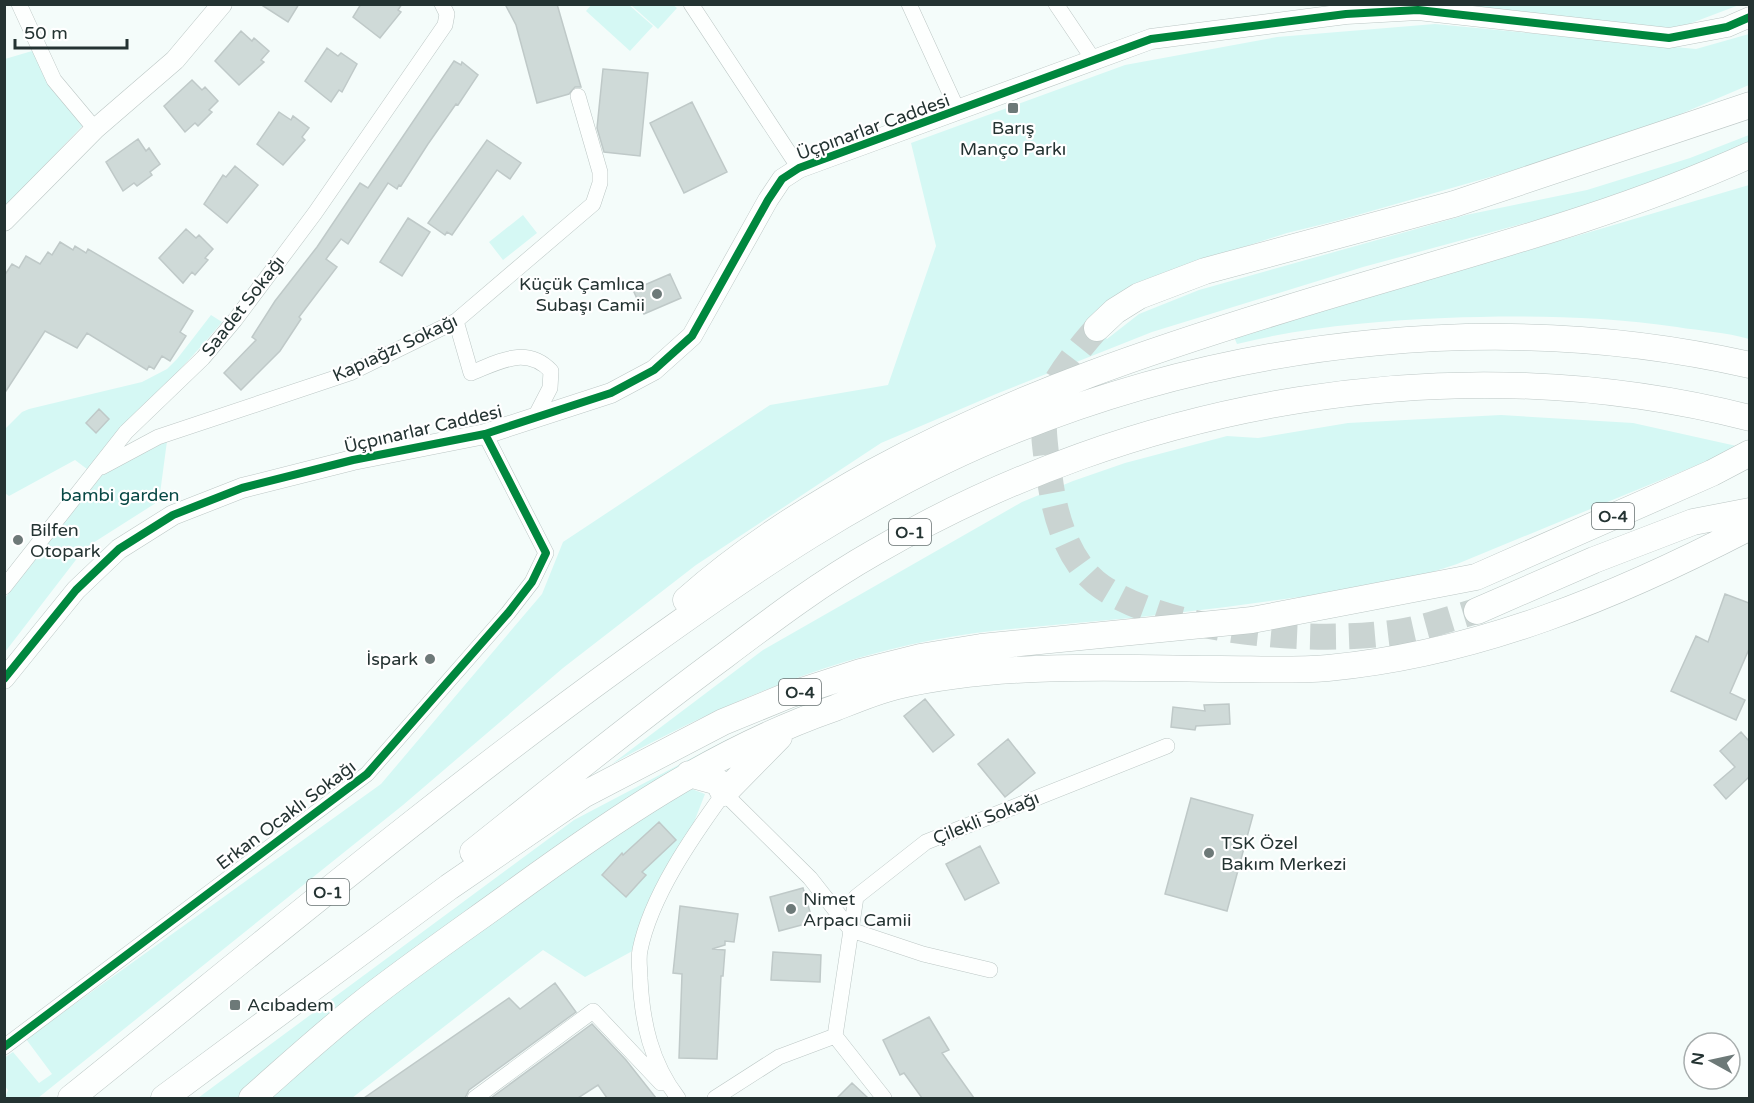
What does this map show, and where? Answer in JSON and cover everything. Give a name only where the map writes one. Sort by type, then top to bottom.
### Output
[{"type":"highway","points":[[1097,328],[1115,311],[1139,296],[1186,278],[1454,204],[1749,105]]},
{"type":"highway","points":[[588,689],[724,566],[808,509],[912,452],[1017,401],[1128,359],[1565,226],[1749,155]]},
{"type":"highway","name":"O-1","points":[[71,1098],[478,771],[735,582],[834,519],[931,468],[1014,430],[1098,400],[1189,375],[1271,357],[1339,347],[1428,339],[1514,337],[1576,340],[1640,346],[1749,364]]},
{"type":"highway","name":"O-1","points":[[164,1098],[221,1057],[648,712],[760,629],[874,552],[1030,474],[1113,445],[1190,422],[1270,405],[1421,386],[1501,384],[1612,391],[1645,395],[1749,417]]},
{"type":"highway","name":"O-4","points":[[221,1057],[449,887],[583,795],[723,722],[789,695],[860,672],[920,657],[981,647],[1252,620],[1476,577],[1712,472],[1749,453]]},
{"type":"highway","points":[[1749,510],[1693,522],[1594,560],[1477,611],[1611,582],[1695,555],[1749,526]]},
{"type":"highway","points":[[252,1098],[377,992],[601,830],[689,774],[794,722],[892,687],[980,673],[1076,668],[1325,668],[1399,658],[1468,644],[1555,616],[1611,582],[1749,520]]},
{"type":"highway","points":[[689,774],[718,783],[724,793],[794,722]]},
{"type":"street","points":[[19,4],[54,80],[95,129]]},
{"type":"street","points":[[4,221],[95,129],[175,60],[222,4]]},
{"type":"street","name":"Saadet Sokağı","points":[[4,587],[136,421],[217,341],[315,213],[445,25],[447,14],[442,4]]},
{"type":"street","points":[[691,4],[799,168]]},
{"type":"street","points":[[909,4],[958,111]]},
{"type":"street","points":[[1056,4],[1093,59]]},
{"type":"street","name":"Üçpınarlar Caddesi","points":[[4,679],[76,590],[119,549],[173,515],[242,488],[353,460],[485,434],[611,393],[654,370],[692,336],[768,200],[782,179],[799,168],[1151,39],[1344,9],[1418,10],[1669,38],[1727,27],[1749,17]]},
{"type":"street","name":"Kapıağzı Sokağı","points":[[97,470],[158,437],[350,373],[456,321],[593,204],[600,183],[600,172],[579,96]]},
{"type":"street","points":[[456,321],[471,373],[512,356],[530,357],[542,362],[551,371],[550,388],[535,417]]},
{"type":"street","name":"Erkan Ocaklı Sokağı","points":[[4,1047],[366,774],[508,613],[532,582],[546,554],[485,434]]},
{"type":"street","name":"Çilekli Sokağı","points":[[835,1036],[856,897],[926,842],[1167,747]]},
{"type":"street","points":[[677,1098],[663,1079],[642,1014],[639,952],[655,905],[698,829],[724,793],[810,878],[851,930],[923,954],[990,970]]},
{"type":"street","points":[[475,1098],[593,1011],[677,1098]]},
{"type":"street","points":[[715,1098],[779,1057],[835,1036],[884,1098]]},
{"type":"green space","points":[[592,4],[629,5],[653,26],[630,51],[586,11]]},
{"type":"green space","points":[[631,5],[673,5],[677,8],[658,29]]},
{"type":"green space","points":[[1450,5],[1739,5],[1673,30]]},
{"type":"green space","points":[[1435,24],[1696,49],[1749,34],[1749,85],[1643,130],[1550,160],[1287,233],[1222,254],[1090,321],[1107,339],[1139,314],[1199,290],[1466,215],[1587,190],[1690,158],[1749,135],[1749,146],[1592,205],[1363,267],[1152,332],[881,443],[696,565],[563,668],[403,805],[38,1098],[5,1098],[8,1090],[5,1086],[4,1058],[13,1052],[39,1083],[52,1074],[26,1039],[381,784],[542,594],[563,542],[770,405],[888,385],[936,246],[911,143],[1125,65],[1277,37]]},
{"type":"green space","points":[[32,51],[51,84],[84,124],[5,207],[5,59]]},
{"type":"green space","points":[[1749,185],[1749,339],[1648,323],[1532,317],[1445,318],[1366,323],[1288,333],[1237,344],[1234,337]]},
{"type":"green space","points":[[523,215],[537,233],[503,260],[489,242]]},
{"type":"green space","points":[[211,315],[222,322],[87,469],[75,460],[9,496],[5,493],[4,430],[22,412],[142,382],[167,369]]},
{"type":"green space","points":[[1501,415],[1633,423],[1741,447],[1457,564],[1408,580],[1301,600],[1299,597],[1167,614],[990,631],[890,649],[767,689],[689,724],[612,764],[763,650],[1022,502],[1073,481],[1125,463],[1227,436],[1258,438],[1348,423]]},
{"type":"green space","name":"bambi garden","points":[[167,441],[159,501],[85,548],[5,652],[5,598],[102,475]]},
{"type":"green space","points":[[728,739],[734,743],[240,1098],[198,1098],[574,820]]},
{"type":"green space","points":[[689,788],[705,794],[647,943],[585,977],[543,950],[352,1098],[268,1098],[382,1000],[553,875]]},
{"type":"building","points":[[260,4],[299,4],[288,22]]},
{"type":"building","points":[[361,4],[402,4],[398,10],[401,12],[380,38],[353,17]]},
{"type":"building","points":[[505,4],[557,4],[581,87],[575,87],[569,94],[537,103],[516,25]]},
{"type":"building","points":[[241,31],[252,41],[254,38],[269,51],[261,60],[264,62],[239,85],[215,61]]},
{"type":"building","points":[[327,48],[338,56],[341,53],[357,64],[342,92],[339,90],[331,102],[305,81]]},
{"type":"building","points":[[454,61],[461,65],[462,62],[478,75],[401,186],[399,185],[397,189],[388,183],[348,244],[341,239],[326,259],[337,267],[299,317],[301,319],[280,351],[241,390],[224,373],[256,340],[252,337],[275,301],[317,247],[360,183],[368,188]]},
{"type":"building","points":[[603,69],[648,73],[640,156],[604,152],[597,128]]},
{"type":"building","points":[[192,80],[202,90],[205,87],[218,101],[209,110],[212,112],[198,126],[195,123],[185,132],[164,106]]},
{"type":"building","points":[[692,102],[727,172],[684,193],[650,123]]},
{"type":"building","points":[[279,112],[291,120],[293,116],[309,128],[302,137],[305,140],[283,165],[257,144]]},
{"type":"building","points":[[138,139],[146,151],[149,148],[160,164],[150,172],[152,175],[137,186],[134,183],[123,191],[106,162]]},
{"type":"building","points":[[487,140],[521,163],[510,179],[497,170],[452,235],[447,232],[445,235],[428,223]]},
{"type":"building","points":[[235,166],[258,185],[227,223],[204,204],[223,175],[226,177]]},
{"type":"building","points":[[408,218],[430,232],[402,276],[380,262]]},
{"type":"building","points":[[186,229],[196,238],[199,235],[213,249],[205,258],[208,260],[195,275],[192,272],[183,283],[159,258]]},
{"type":"building","points":[[60,242],[73,250],[75,246],[86,253],[88,249],[193,311],[180,332],[186,336],[170,361],[162,356],[154,369],[149,366],[147,370],[87,333],[77,348],[45,331],[4,394],[4,276],[12,264],[19,268],[26,256],[40,264],[48,252],[52,255]]},
{"type":"building","name":"Küçük Çamlıca Subaşı Camii","points":[[670,274],[681,298],[644,314],[633,290]]},
{"type":"building","points":[[99,409],[109,419],[96,433],[86,423]]},
{"type":"building","points":[[1725,594],[1749,603],[1749,649],[1730,693],[1745,700],[1736,720],[1671,691],[1696,636],[1708,642]]},
{"type":"building","points":[[925,699],[954,735],[933,752],[904,716]]},
{"type":"building","points":[[1229,704],[1230,724],[1196,726],[1195,730],[1171,727],[1173,707],[1205,711],[1204,705]]},
{"type":"building","points":[[1741,732],[1749,741],[1749,777],[1726,799],[1714,785],[1735,767],[1720,751]]},
{"type":"building","points":[[1008,739],[1035,773],[1005,797],[978,764]]},
{"type":"building","points":[[1191,798],[1253,815],[1227,911],[1165,894]]},
{"type":"building","points":[[659,822],[676,840],[642,872],[646,875],[626,897],[602,875],[622,853],[623,855]]},
{"type":"building","points":[[980,846],[999,883],[965,900],[946,864]]},
{"type":"building","name":"Nimet Arpacı Camii","points":[[803,888],[813,922],[779,931],[770,897]]},
{"type":"building","points":[[680,906],[738,914],[734,942],[725,941],[725,945],[712,949],[725,950],[723,976],[721,976],[717,1059],[679,1058],[682,974],[673,973]]},
{"type":"building","points":[[773,952],[821,955],[820,982],[771,980]]},
{"type":"building","points":[[555,983],[576,1012],[469,1090],[465,1098],[364,1098],[509,998],[520,1009]]},
{"type":"building","points":[[929,1017],[949,1050],[942,1053],[974,1098],[922,1098],[904,1073],[900,1075],[883,1040]]},
{"type":"building","points":[[592,1024],[626,1060],[656,1098],[607,1098],[598,1085],[578,1098],[491,1098]]},
{"type":"building","points":[[852,1083],[868,1098],[837,1098]]},
{"type":"tunnel","points":[[1097,328],[1067,365],[1054,387],[1045,408],[1044,423],[1052,494],[1060,524],[1072,553],[1090,578],[1102,587],[1131,603],[1166,616],[1246,632],[1287,635],[1327,637],[1398,632],[1477,611]]},
{"type":"cycle path","points":[[4,679],[76,590],[119,549],[173,515],[242,488],[353,460],[485,434],[611,393],[654,370],[692,336],[768,200],[782,179],[799,168],[1151,39],[1346,14],[1418,10],[1669,38],[1727,27],[1750,17]]},
{"type":"cycle path","points":[[4,1047],[367,774],[508,613],[532,582],[546,553],[485,434]]},
{"type":"place","name":"Barış Manço Parkı","points":[[1013,108]]},
{"type":"place","name":"Küçük Çamlıca Subaşı Camii","points":[[657,294]]},
{"type":"place","name":"Bilfen Otopark","points":[[18,540]]},
{"type":"place","name":"İspark","points":[[430,659]]},
{"type":"place","name":"TSK Özel Bakım Merkezi","points":[[1209,853]]},
{"type":"place","name":"Nimet Arpacı Camii","points":[[791,909]]},
{"type":"place","name":"Acıbadem","points":[[235,1005]]}]
